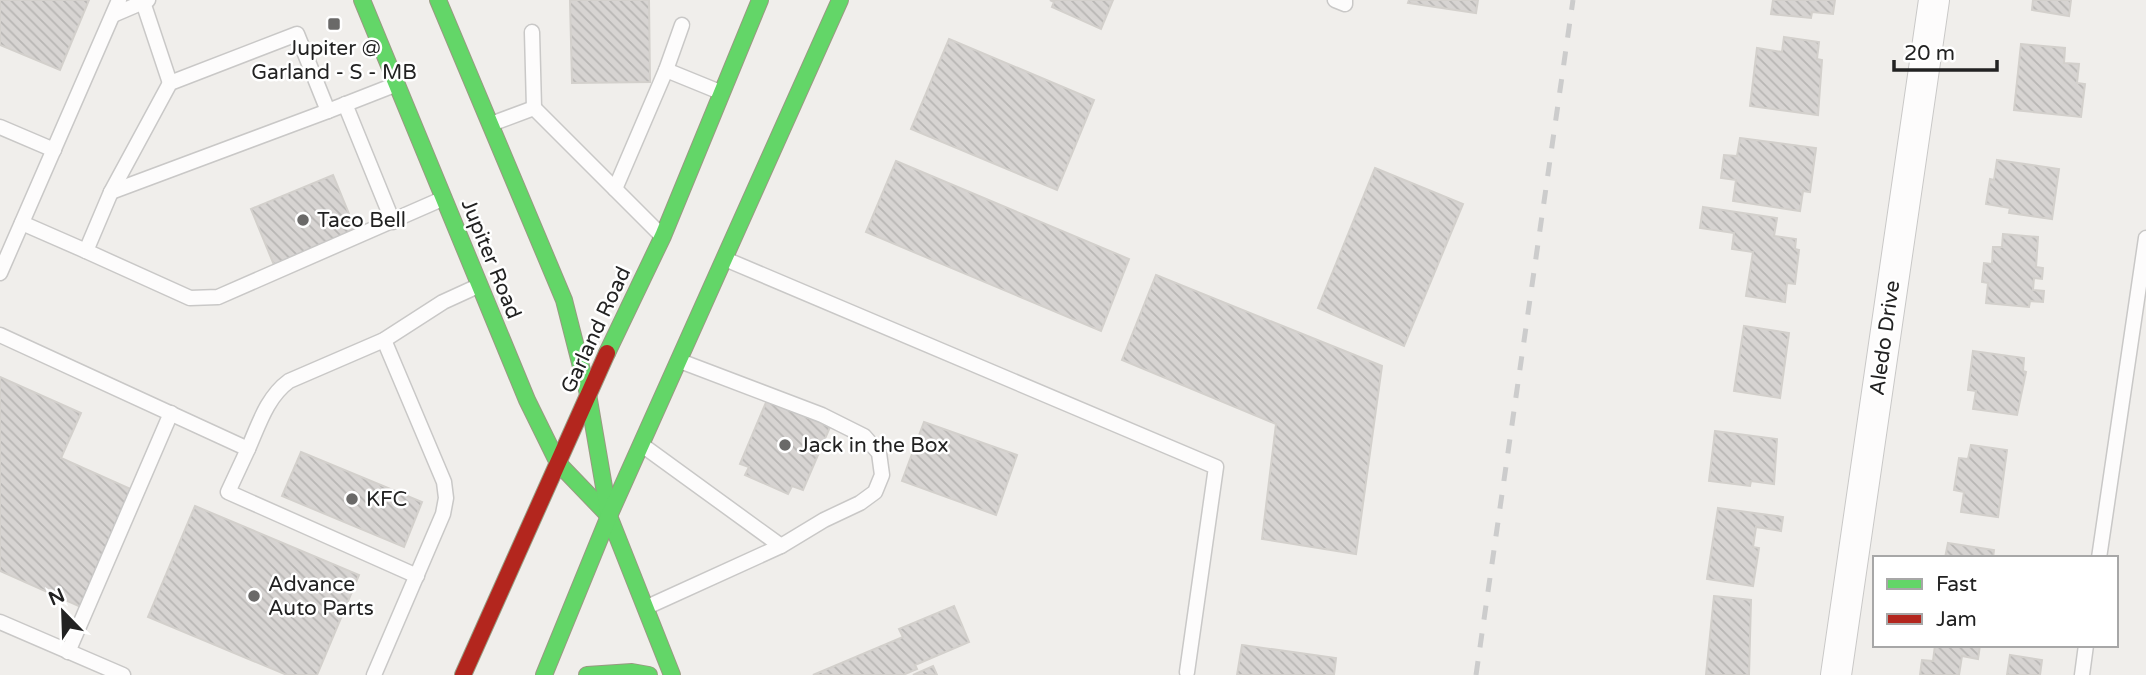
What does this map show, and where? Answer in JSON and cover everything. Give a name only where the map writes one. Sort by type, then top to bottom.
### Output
[{"type":"main road","name":"Jupiter Road","points":[[362,0],[479,286],[558,463],[609,516]]},
{"type":"main road","name":"Jupiter Road","points":[[438,0],[564,300],[588,394],[609,516],[671,675]]},
{"type":"main road","name":"Garland Road","points":[[463,675],[588,394],[663,236],[760,0]]},
{"type":"main road","points":[[544,675],[609,516],[839,0]]},
{"type":"main road","points":[[587,675],[632,672],[649,675]]},
{"type":"street","name":"Aledo Drive","points":[[1836,675],[1934,0]]},
{"type":"lane","points":[[0,273],[119,0]]},
{"type":"lane","points":[[1335,0],[1345,4],[1345,0]]},
{"type":"lane","points":[[113,15],[145,1],[170,83]]},
{"type":"lane","points":[[615,189],[666,70],[682,24]]},
{"type":"lane","points":[[532,32],[534,108],[663,236]]},
{"type":"lane","points":[[86,251],[111,192],[170,83],[298,34],[328,111]]},
{"type":"lane","points":[[666,70],[722,93]]},
{"type":"lane","points":[[111,192],[397,84]]},
{"type":"lane","points":[[345,104],[393,222]]},
{"type":"lane","points":[[489,124],[534,108]]},
{"type":"lane","points":[[0,127],[54,150]]},
{"type":"lane","points":[[22,223],[190,298],[218,297],[444,198]]},
{"type":"lane","points":[[2099,556],[2146,238]]},
{"type":"lane","points":[[724,259],[1216,467],[1182,674]]},
{"type":"lane","points":[[418,576],[228,492],[278,389],[307,370],[384,340],[443,302],[479,286]]},
{"type":"lane","points":[[0,335],[248,449]]},
{"type":"lane","points":[[374,675],[418,576],[443,514],[446,498],[444,482],[384,340]]},
{"type":"lane","points":[[646,608],[781,546],[824,520],[860,503],[875,492],[882,475],[879,453],[864,436],[822,415],[679,360]]},
{"type":"lane","points":[[68,652],[171,413]]},
{"type":"lane","points":[[641,444],[781,546]]},
{"type":"lane","points":[[0,622],[123,675]]},
{"type":"lane","points":[[2082,675],[2086,647]]},
{"type":"building","points":[[0,0],[89,0],[60,70],[0,45]]},
{"type":"building","points":[[570,0],[649,0],[650,82],[572,83]]},
{"type":"building","points":[[1050,0],[1113,0],[1101,29],[1052,7],[1054,2]]},
{"type":"building","points":[[1409,0],[1478,0],[1476,13],[1408,3]]},
{"type":"building","points":[[1773,0],[1835,0],[1833,14],[1812,12],[1811,18],[1771,14]]},
{"type":"building","points":[[2033,0],[2071,0],[2069,16],[2032,10]]},
{"type":"building","points":[[1784,37],[1819,42],[1817,59],[1822,60],[1818,115],[1750,106],[1757,48],[1782,52]]},
{"type":"building","points":[[949,39],[1094,100],[1057,190],[911,129]]},
{"type":"building","points":[[2021,44],[2065,48],[2064,63],[2079,64],[2077,83],[2085,84],[2081,117],[2014,110]]},
{"type":"building","points":[[1740,138],[1816,148],[1810,192],[1803,191],[1800,211],[1733,201],[1736,180],[1721,178],[1724,155],[1737,156]]},
{"type":"building","points":[[1997,160],[2059,169],[2052,219],[2009,213],[2010,208],[1986,204],[1990,179],[1994,180]]},
{"type":"building","points":[[896,161],[1129,259],[1101,331],[866,232]]},
{"type":"building","points":[[1375,168],[1463,204],[1404,346],[1318,308]]},
{"type":"building","name":"Taco Bell","points":[[333,175],[356,231],[274,265],[251,209]]},
{"type":"building","points":[[1703,207],[1777,218],[1774,236],[1796,239],[1795,249],[1799,250],[1795,284],[1787,283],[1785,302],[1746,296],[1753,252],[1732,249],[1734,233],[1700,228]]},
{"type":"building","points":[[2003,234],[2038,237],[2036,267],[2043,268],[2042,279],[2034,278],[2033,290],[2044,291],[2043,302],[2030,301],[2029,307],[1986,303],[1988,283],[1982,282],[1984,263],[1992,264],[1993,247],[2002,247]]},
{"type":"building","points":[[1156,275],[1382,366],[1356,554],[1262,539],[1276,424],[1122,360]]},
{"type":"building","points":[[1744,326],[1789,333],[1780,398],[1734,391]]},
{"type":"building","points":[[1973,351],[2024,358],[2023,371],[2026,372],[2017,415],[1973,409],[1976,391],[1968,390]]},
{"type":"building","points":[[0,377],[81,413],[61,458],[135,491],[83,608],[0,571]]},
{"type":"building","name":"Jack in the Box","points":[[767,400],[830,427],[803,490],[792,486],[788,494],[745,475],[749,467],[740,464]]},
{"type":"building","points":[[924,422],[1017,455],[996,515],[902,481]]},
{"type":"building","points":[[1715,431],[1777,439],[1774,484],[1751,481],[1750,486],[1709,481]]},
{"type":"building","points":[[1971,445],[2007,450],[1998,517],[1961,512],[1964,492],[1954,490],[1959,458],[1968,459]]},
{"type":"building","name":"KFC","points":[[301,452],[422,502],[404,547],[282,496]]},
{"type":"building","name":"Advance Auto Parts","points":[[195,506],[359,575],[317,675],[287,675],[148,617]]},
{"type":"building","points":[[1718,508],[1783,517],[1781,531],[1756,527],[1753,547],[1759,548],[1753,586],[1707,579]]},
{"type":"building","points":[[1948,543],[1994,550],[1993,556],[1945,556]]},
{"type":"building","points":[[1714,596],[1751,600],[1749,675],[1706,675]]},
{"type":"building","points":[[954,606],[969,642],[915,665],[917,669],[903,675],[813,675],[903,637],[899,629]]},
{"type":"building","points":[[1242,645],[1336,658],[1334,675],[1237,675]]},
{"type":"building","points":[[1935,647],[1980,647],[1978,659],[1962,656],[1959,675],[1920,675],[1922,660],[1933,661]]},
{"type":"building","points":[[2010,655],[2042,660],[2040,675],[2007,675]]},
{"type":"building","points":[[933,666],[937,675],[913,675]]},
{"type":"railway","points":[[1476,675],[1573,0]]},
{"type":"traffic: fast","points":[[362,0],[527,400],[558,463],[609,516]]},
{"type":"traffic: fast","points":[[438,0],[564,300],[588,394],[609,516],[672,675]]},
{"type":"traffic: fast","points":[[607,353],[663,236],[760,0]]},
{"type":"traffic: fast","points":[[544,675],[609,516],[840,0]]},
{"type":"traffic: fast","points":[[587,675],[632,672],[649,675]]},
{"type":"traffic: jam","points":[[463,675],[607,353]]},
{"type":"place","name":"Jupiter @ Garland - S - MB","points":[[334,24]]},
{"type":"place","name":"Taco Bell","points":[[303,220]]},
{"type":"place","name":"Jack in the Box","points":[[785,445]]},
{"type":"place","name":"KFC","points":[[352,499]]},
{"type":"place","name":"Advance Auto Parts","points":[[254,596]]}]
